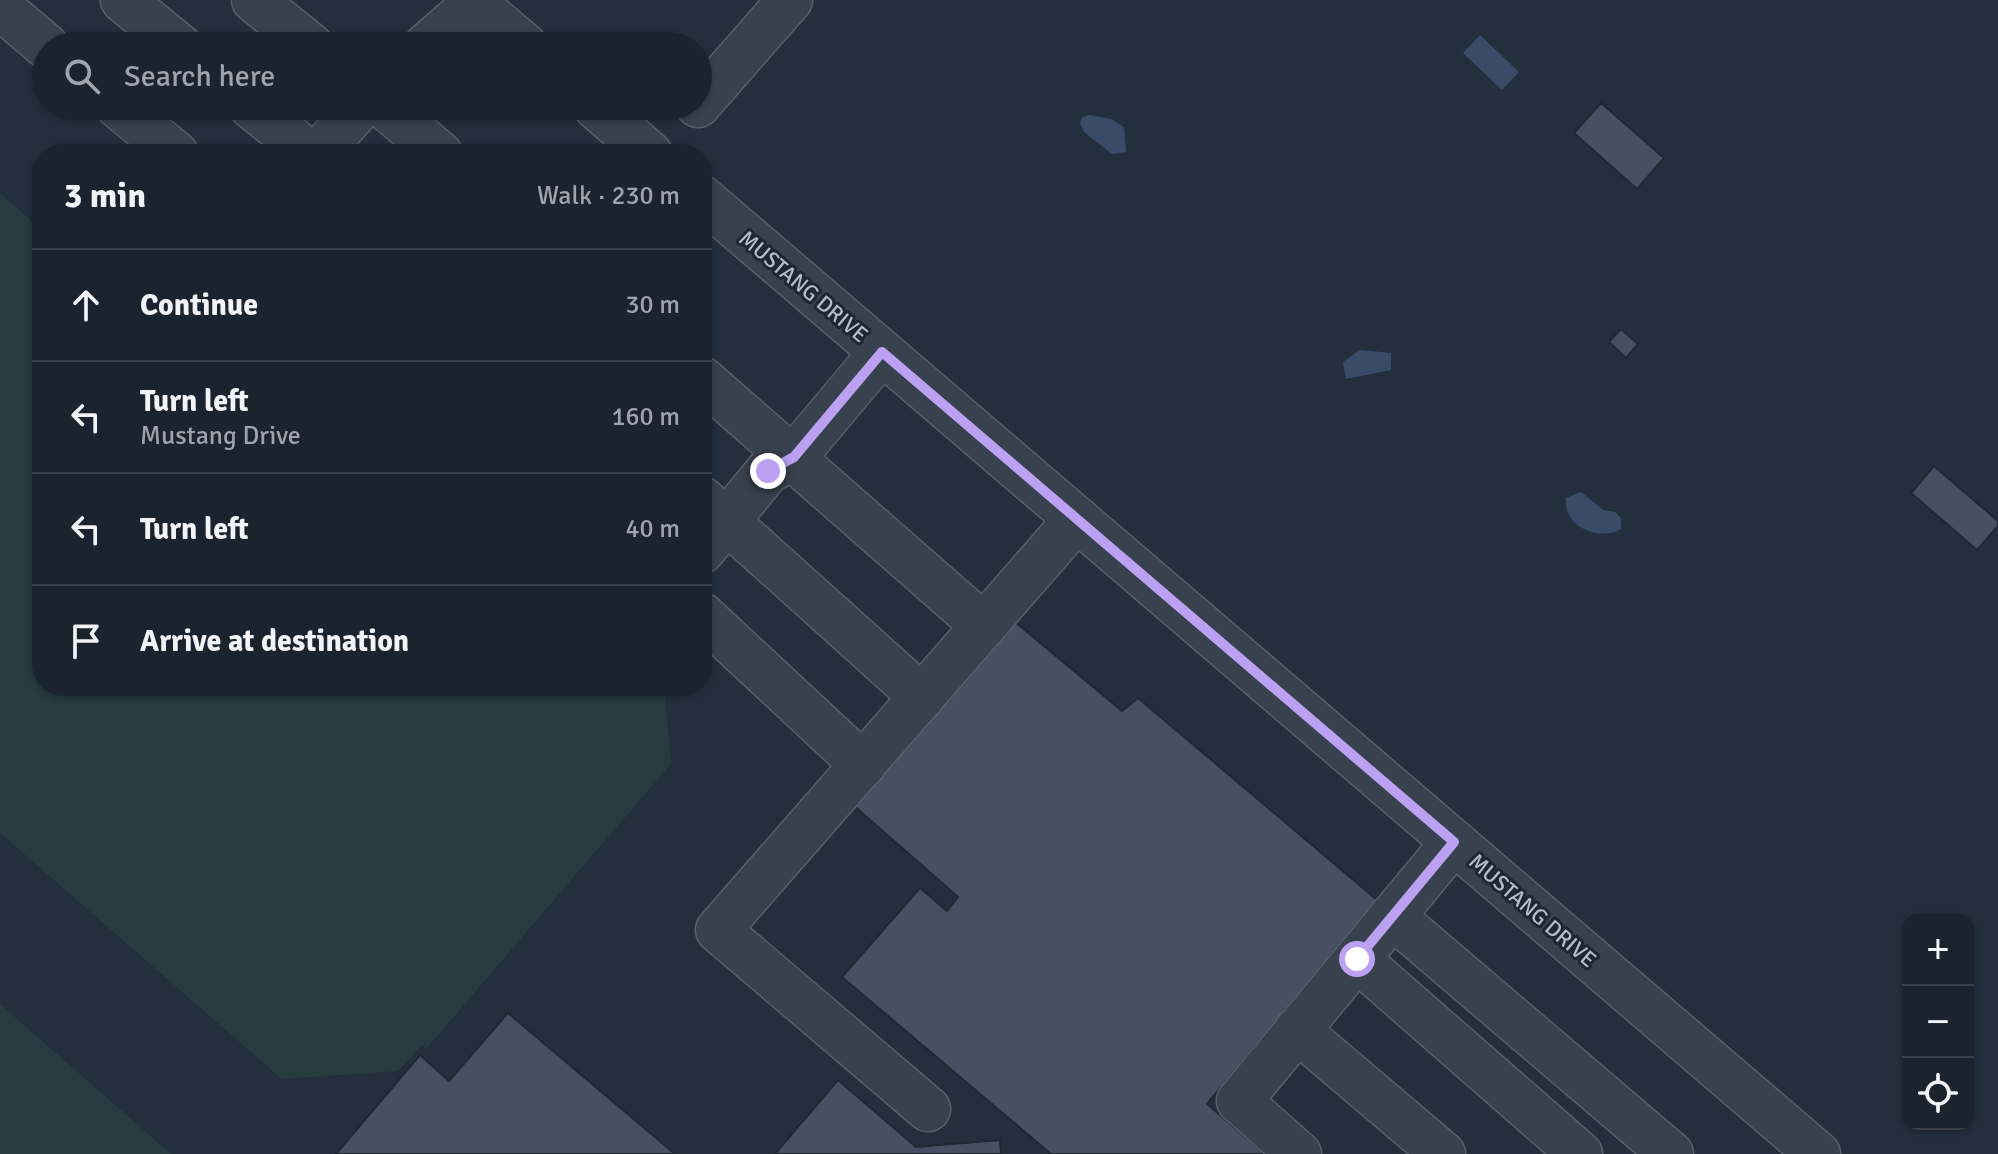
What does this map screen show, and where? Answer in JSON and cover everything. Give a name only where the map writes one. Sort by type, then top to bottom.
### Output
[{"type":"street","points":[[123,0],[162,32]]},
{"type":"street","points":[[254,0],[294,32]]},
{"type":"street","points":[[712,89],[790,0]]},
{"type":"street","points":[[441,32],[473,1],[509,32]]},
{"type":"street","points":[[0,7],[32,34]]},
{"type":"street","points":[[135,120],[164,144]]},
{"type":"street","points":[[268,120],[298,144]]},
{"type":"street","points":[[327,144],[348,120]]},
{"type":"street","points":[[400,120],[428,144]]},
{"type":"street","points":[[612,120],[641,144]]},
{"type":"street","points":[[662,144],[684,120]]},
{"type":"street","name":"MUSTANG DRIVE","points":[[712,207],[1818,1154]]},
{"type":"street","points":[[712,522],[768,471],[794,457],[882,352]]},
{"type":"street","points":[[712,387],[984,626]]},
{"type":"street","points":[[928,1109],[718,930],[1077,519]]},
{"type":"street","points":[[712,526],[922,697]]},
{"type":"street","points":[[712,624],[863,765]]},
{"type":"street","points":[[1299,1154],[1239,1101],[1454,842]]},
{"type":"street","points":[[1392,916],[1671,1154]]},
{"type":"street","points":[[1357,959],[1580,1154]]},
{"type":"street","points":[[1297,1030],[1443,1154]]},
{"type":"green space","points":[[0,193],[32,221],[32,696],[665,696],[671,764],[426,1049],[422,1045],[398,1071],[282,1079],[0,833]]},
{"type":"green space","points":[[0,1004],[171,1154],[0,1154]]},
{"type":"water","points":[[1480,35],[1519,72],[1502,90],[1463,53]]},
{"type":"water","points":[[1089,115],[1111,119],[1124,127],[1126,152],[1112,154],[1084,132],[1080,123],[1082,118]]},
{"type":"water","points":[[1360,350],[1391,353],[1391,370],[1346,379],[1343,362]]},
{"type":"water","points":[[1581,492],[1603,510],[1615,512],[1621,518],[1621,529],[1603,534],[1576,524],[1566,508],[1566,498]]},
{"type":"building","points":[[1601,103],[1664,158],[1637,189],[1574,133]]},
{"type":"building","points":[[1621,329],[1638,344],[1626,358],[1609,342]]},
{"type":"building","points":[[1934,466],[1998,521],[1998,526],[1977,550],[1911,493]]},
{"type":"building","points":[[1014,621],[1122,711],[1138,698],[1377,900],[1207,1104],[1265,1154],[1051,1154],[842,977],[920,888],[947,911],[958,897],[853,805]]},
{"type":"building","points":[[508,1013],[675,1154],[336,1154],[420,1055],[449,1081]]},
{"type":"building","points":[[838,1080],[916,1147],[1000,1140],[1001,1154],[775,1154]]},
{"type":"route","points":[[768,471],[794,457],[882,352],[1454,842],[1357,959]]}]
